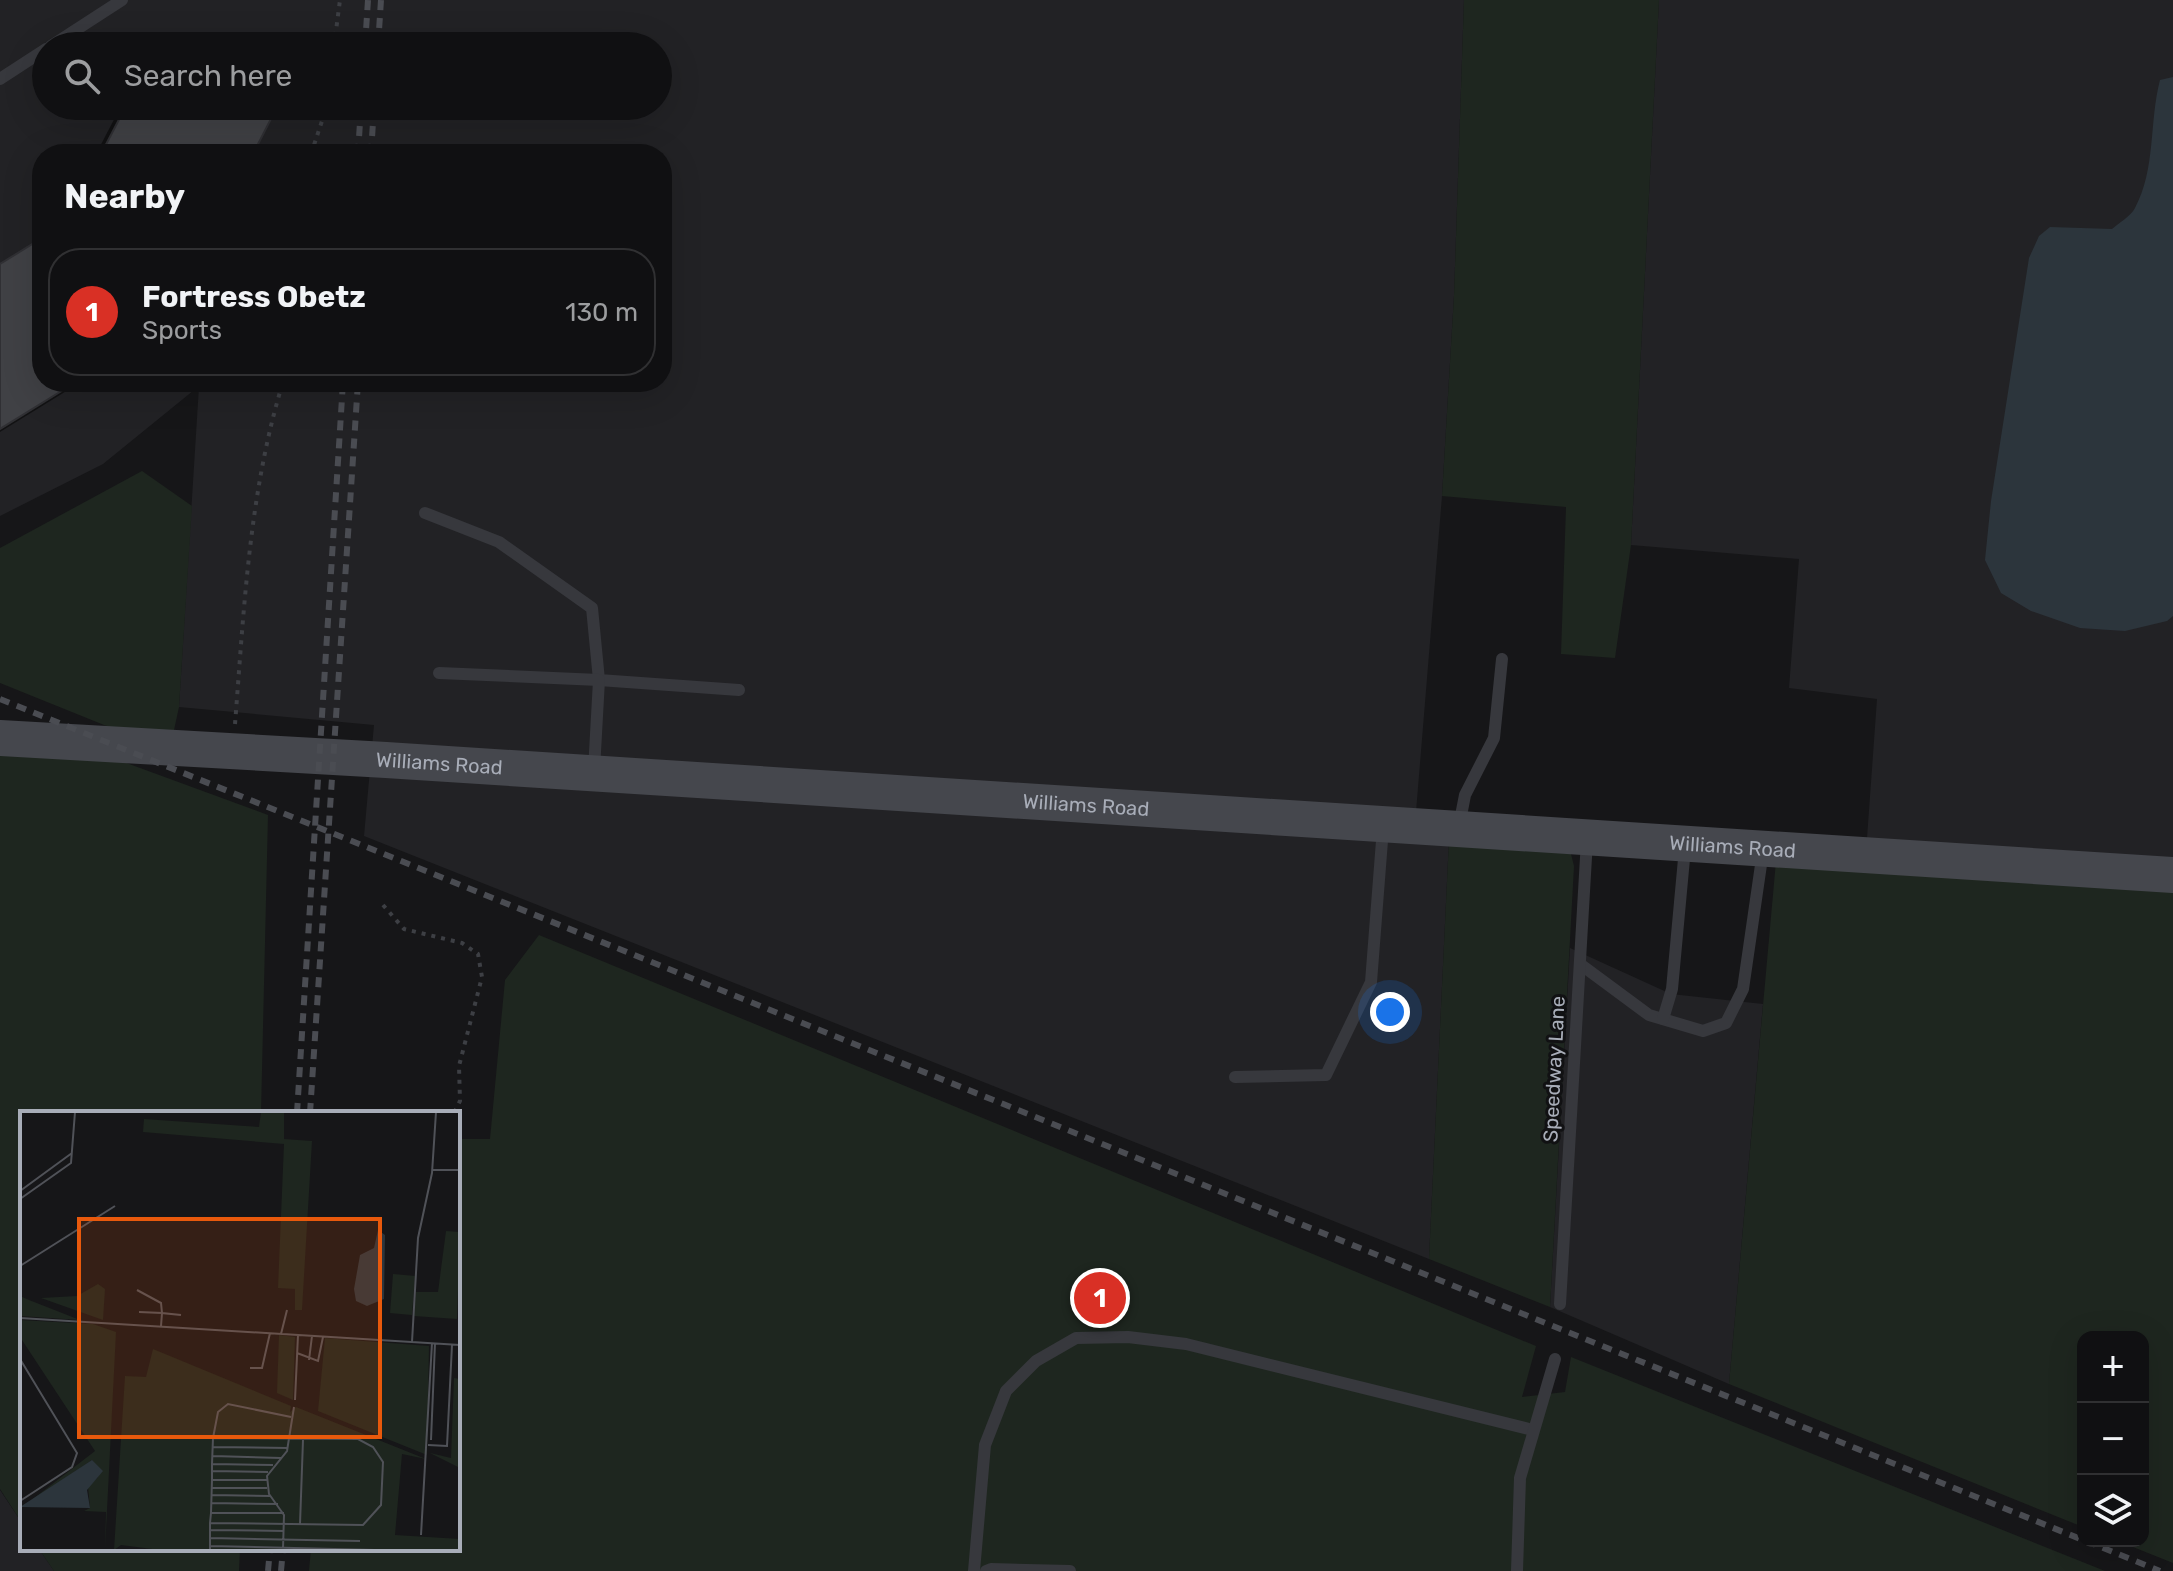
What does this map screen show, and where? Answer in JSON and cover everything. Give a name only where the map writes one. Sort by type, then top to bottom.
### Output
[{"type":"main road","name":"Williams Road","points":[[0,738],[594,773],[2173,875]]},
{"type":"lane","points":[[73,32],[122,0]]},
{"type":"lane","points":[[0,79],[32,58]]},
{"type":"lane","points":[[425,513],[499,542],[592,608],[599,680],[594,773]]},
{"type":"lane","points":[[1459,829],[1465,795],[1494,738],[1502,659]]},
{"type":"lane","points":[[439,673],[739,690]]},
{"type":"lane","points":[[1235,1077],[1326,1075],[1371,982],[1383,825]]},
{"type":"lane","name":"Speedway Lane","points":[[1560,1304],[1587,836]]},
{"type":"lane","points":[[1663,1019],[1672,989],[1677,952],[1685,843]]},
{"type":"lane","points":[[1580,964],[1649,1015],[1703,1031],[1726,1023],[1743,989],[1763,848]]},
{"type":"lane","points":[[974,1571],[985,1445],[1006,1391],[1036,1361],[1076,1338],[1128,1337],[1186,1344],[1533,1430]]},
{"type":"lane","points":[[1517,1571],[1520,1478],[1555,1359]]},
{"type":"lane","points":[[986,1571],[1070,1571]]},
{"type":"path","points":[[336,32],[340,0]]},
{"type":"path","points":[[314,144],[322,120]]},
{"type":"path","points":[[233,751],[249,552],[280,392]]},
{"type":"path","points":[[383,905],[404,929],[462,943],[478,954],[482,977],[459,1066],[460,1101],[455,1111]]},
{"type":"shaded area","points":[[0,0],[1464,0],[1454,296],[1442,496],[1416,812],[1449,840],[1429,1259],[364,836],[374,725],[179,707],[199,392],[672,392],[672,144],[32,144],[32,392],[192,392],[103,464],[0,516]]},
{"type":"shaded area","points":[[1464,0],[1659,0],[1631,545],[1615,658],[1561,654],[1566,507],[1442,496],[1454,296]]},
{"type":"shaded area","points":[[1659,0],[2173,0],[2173,885],[1865,866],[1877,699],[1789,688],[1799,559],[1631,545]]},
{"type":"shaded area","points":[[2173,77],[2173,616],[2167,621],[2125,631],[2080,628],[2031,611],[2001,593],[1985,560],[1991,501],[2029,258],[2039,236],[2050,227],[2112,229],[2133,211],[2146,177],[2160,80]]},
{"type":"shaded area","points":[[142,471],[192,506],[179,707],[174,730],[114,729],[0,683],[0,548]]},
{"type":"shaded area","points":[[0,748],[102,754],[268,815],[261,1111],[20,1111],[20,1520],[0,1489]]},
{"type":"shaded area","points":[[1449,840],[1571,854],[1574,866],[1550,1307],[1429,1259]]},
{"type":"shaded area","points":[[1776,861],[2173,885],[2173,1563],[2133,1547],[2149,1547],[2149,1331],[2077,1331],[2077,1525],[1729,1384]]},
{"type":"shaded area","points":[[539,935],[1536,1346],[1522,1397],[1565,1392],[1571,1357],[2105,1571],[309,1571],[311,1551],[460,1551],[460,1139],[490,1139],[505,980]]},
{"type":"shaded area","points":[[1570,948],[1671,994],[1763,1004],[1729,1384],[1550,1307]]},
{"type":"shaded area","points":[[0,1490],[20,1520],[20,1551],[40,1551],[54,1571],[0,1571]]},
{"type":"shaded area","points":[[40,1551],[240,1551],[239,1571],[54,1571]]},
{"type":"building","points":[[119,120],[270,120],[258,144],[106,144]]},
{"type":"building","points":[[32,244],[32,392],[60,392],[0,429],[0,264]]},
{"type":"railway","points":[[366,32],[368,0]]},
{"type":"railway","points":[[379,32],[381,0]]},
{"type":"railway","points":[[359,144],[360,120]]},
{"type":"railway","points":[[372,144],[373,120]]},
{"type":"railway","points":[[297,1111],[342,392]]},
{"type":"railway","points":[[310,1111],[357,392]]},
{"type":"railway","points":[[0,699],[2077,1538]]},
{"type":"railway","points":[[2101,1547],[2160,1571]]},
{"type":"railway","points":[[268,1571],[270,1551]]},
{"type":"railway","points":[[281,1571],[283,1551]]},
{"type":"place","name":"Fortress Obetz","points":[[1100,1298]]}]
